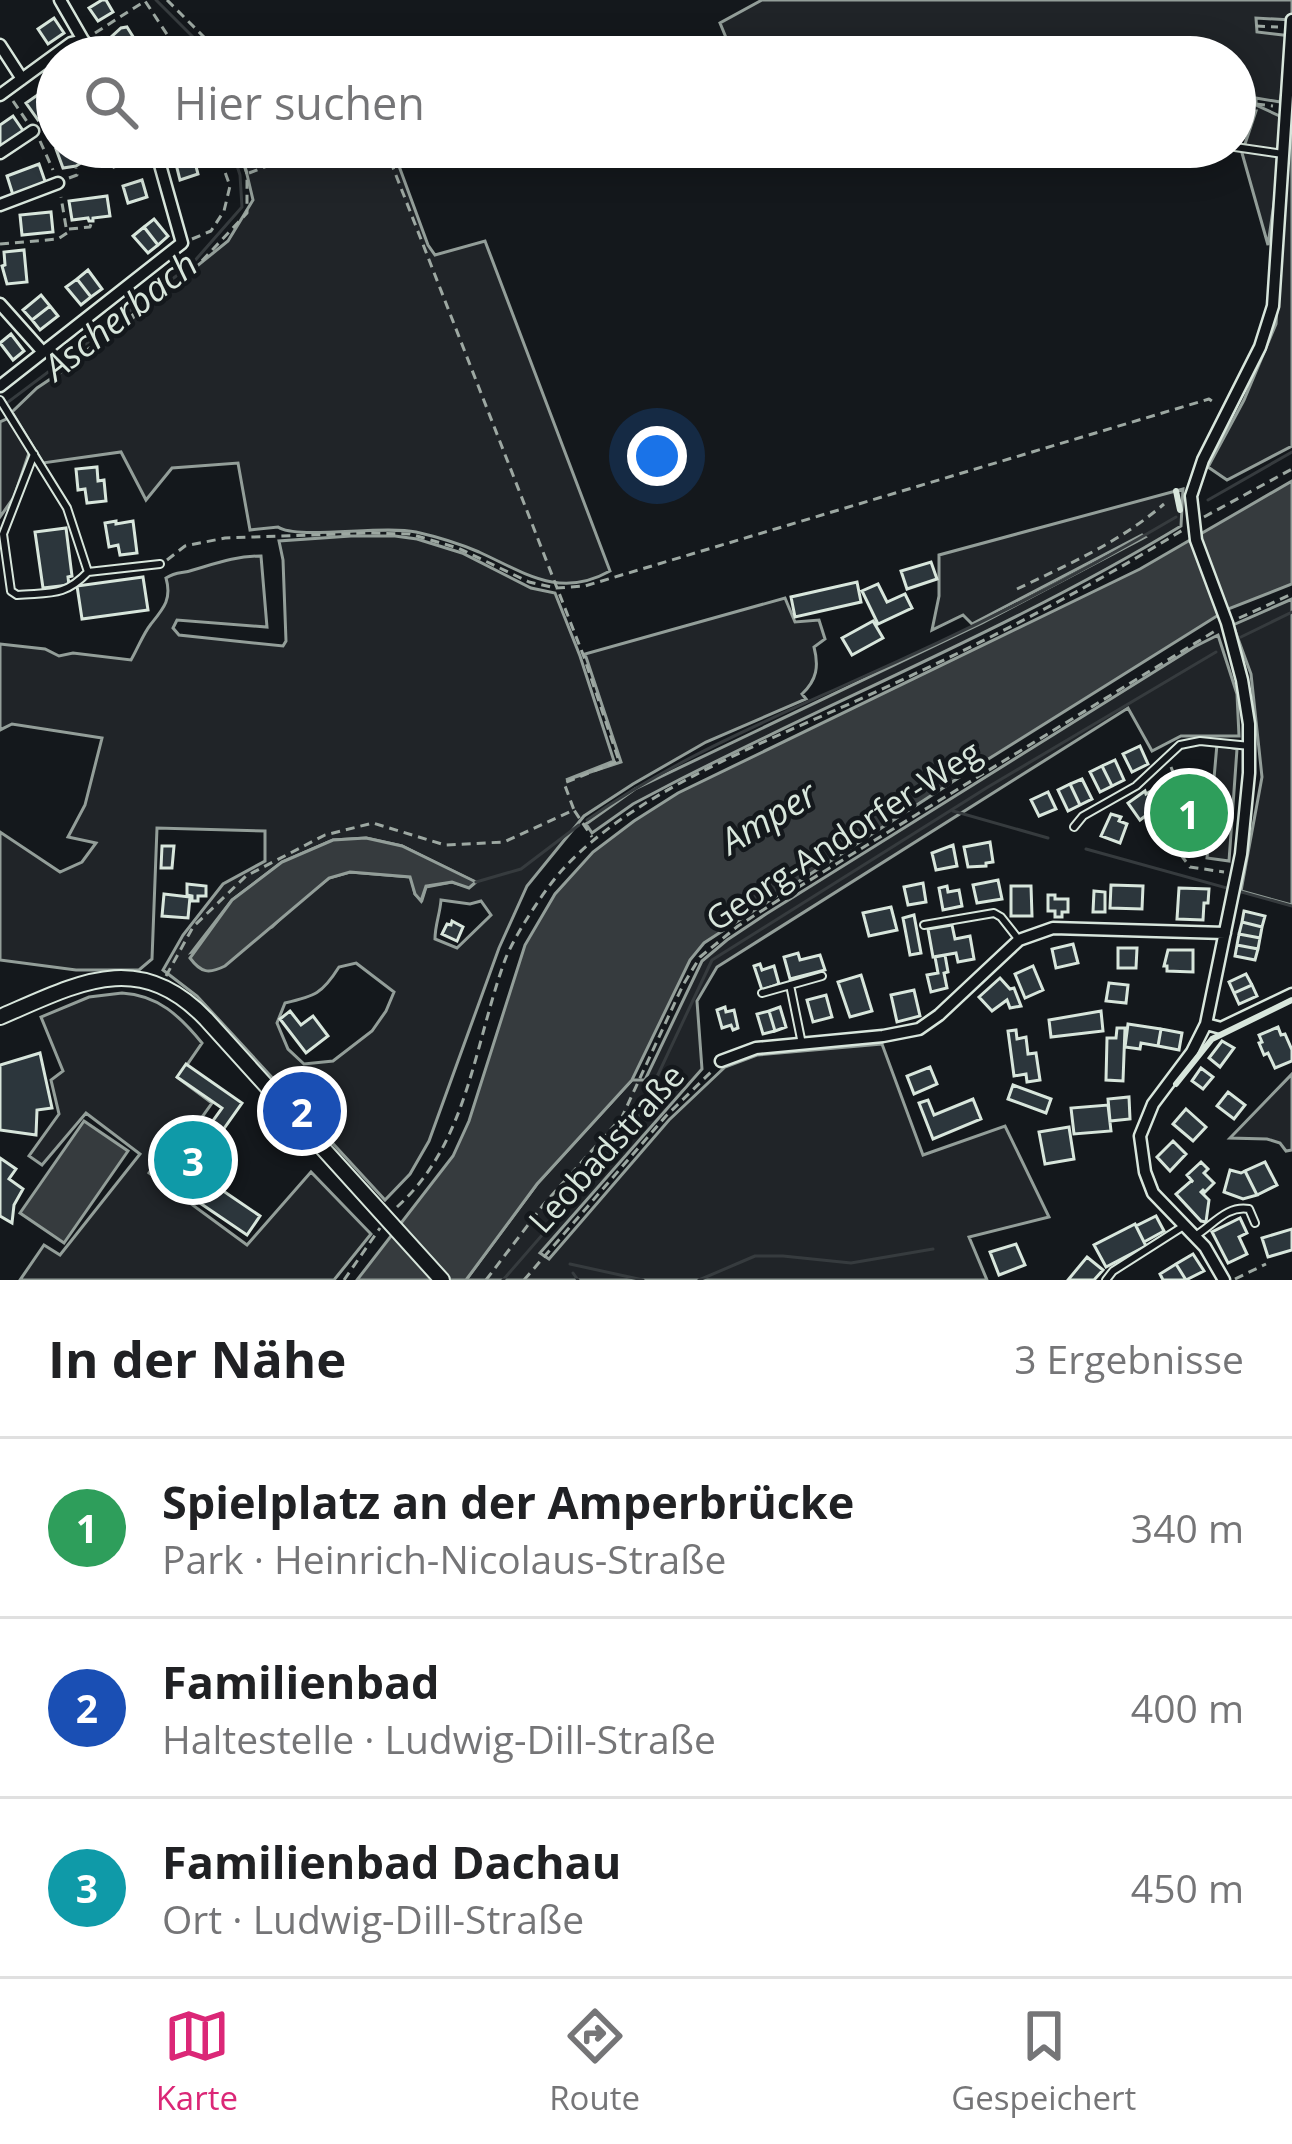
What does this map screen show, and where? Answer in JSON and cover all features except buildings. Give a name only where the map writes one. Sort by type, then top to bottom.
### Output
[{"type":"street","points":[[60,0],[81,36]]},
{"type":"street","points":[[1224,1280],[1196,1236],[1154,1193],[1145,1172],[1140,1136],[1153,1104],[1192,1052],[1206,1024],[1241,854],[1250,746],[1242,680],[1189,526],[1194,482],[1260,347],[1273,306],[1292,24]]},
{"type":"street","points":[[0,45],[22,79]]},
{"type":"street","points":[[0,94],[36,69]]},
{"type":"street","points":[[0,153],[35,133]]},
{"type":"street","points":[[0,386],[182,243],[161,168]]},
{"type":"street","points":[[0,205],[58,182]]},
{"type":"street","points":[[0,304],[42,351]]},
{"type":"street","points":[[1019,940],[1053,928],[1225,933]]},
{"type":"street","name":"Leobadstraße","points":[[722,1061],[756,1048],[919,1029],[1019,940]]},
{"type":"street","points":[[0,1017],[98,980],[129,977],[181,996],[201,1013],[384,1225],[442,1280]]},
{"type":"street","points":[[1206,1024],[1221,1028],[1292,994]]},
{"type":"lane","points":[[1256,150],[1283,154]]},
{"type":"lane","points":[[0,400],[67,508],[88,572]]},
{"type":"lane","points":[[17,595],[8,580],[3,534],[34,454]]},
{"type":"lane","points":[[4,597],[65,591],[88,572],[160,564]]},
{"type":"lane","points":[[1074,827],[1083,816],[1136,786],[1180,746],[1200,741],[1250,746]]},
{"type":"lane","points":[[924,925],[994,913],[1019,940]]},
{"type":"lane","points":[[762,993],[822,976]]},
{"type":"lane","points":[[790,985],[802,1044]]},
{"type":"lane","points":[[1196,1236],[1238,1207],[1249,1209],[1255,1223]]},
{"type":"lane","points":[[1106,1280],[1114,1270],[1185,1225]]},
{"type":"path","points":[[167,0],[203,36]]},
{"type":"path","points":[[89,36],[145,1],[168,36]]},
{"type":"path","points":[[1256,26],[1292,24]]},
{"type":"path","points":[[1256,104],[1286,108]]},
{"type":"path","points":[[58,182],[77,175],[76,168]]},
{"type":"path","points":[[182,243],[211,231],[224,211],[230,187],[223,168]]},
{"type":"path","points":[[51,363],[57,373],[199,264],[248,213],[245,168]]},
{"type":"path","points":[[247,174],[262,168]]},
{"type":"path","points":[[393,168],[584,657],[619,761],[564,783],[592,839]]},
{"type":"path","points":[[67,230],[91,224]]},
{"type":"path","points":[[160,564],[185,546],[225,538],[410,534],[458,548],[529,582],[556,588],[585,586],[1209,399],[1228,412]]},
{"type":"path","points":[[384,1225],[410,1196],[459,1116],[507,955],[559,872],[592,839],[683,781],[967,650],[1292,469]]},
{"type":"path","points":[[1017,589],[1105,547],[1164,504]]},
{"type":"path","name":"Georg-Andorfer-Weg","points":[[486,1280],[544,1204],[622,1118],[700,957],[786,895],[1224,620],[1292,594]]},
{"type":"path","points":[[1167,755],[1184,800],[1181,855],[1190,867],[1226,873]]},
{"type":"path","points":[[161,985],[193,927],[246,875],[325,836],[373,823],[445,845],[504,842],[574,810]]},
{"type":"path","name":"Leobadstraße","points":[[524,1280],[666,1116],[722,1061]]},
{"type":"path","points":[[344,1280],[375,1236]]},
{"type":"path","points":[[1240,1276],[1266,1264]]},
{"type":"shaded area","points":[[762,0],[1292,0],[1292,20],[1256,18],[1257,32],[1291,36],[1280,102],[1256,98],[1256,36],[725,36],[720,23]]},
{"type":"shaded area","points":[[1292,96],[1292,446],[1227,480],[1208,467],[1244,400],[1276,324]]},
{"type":"shaded area","points":[[1256,105],[1286,119],[1268,245],[1246,168],[1256,168]]},
{"type":"shaded area","points":[[245,168],[400,168],[435,255],[485,241],[610,571],[575,583],[559,583],[416,532],[250,530],[238,463],[172,468],[146,500],[121,452],[43,463],[12,412],[228,241],[253,200]]},
{"type":"shaded area","points":[[9,418],[29,453],[14,497],[0,517],[0,422]]},
{"type":"shaded area","points":[[1183,489],[1181,526],[1119,562],[671,784],[592,833],[586,824],[635,789],[982,623],[1145,537],[972,624],[963,615],[932,630],[939,596],[939,555]]},
{"type":"shaded area","points":[[351,536],[417,539],[462,553],[531,588],[555,593],[614,761],[566,780],[621,762],[585,654],[785,598],[795,622],[819,620],[825,639],[814,647],[816,672],[802,694],[806,699],[706,742],[584,816],[527,886],[499,948],[429,1141],[410,1174],[385,1200],[197,996],[163,970],[183,935],[223,884],[265,861],[265,831],[157,828],[152,959],[139,970],[76,970],[0,960],[0,832],[60,872],[82,862],[96,843],[68,837],[85,805],[102,738],[12,724],[0,730],[0,644],[45,649],[59,656],[73,653],[131,660],[166,603],[166,578],[227,560],[261,556],[267,627],[177,620],[173,628],[179,635],[283,646],[279,541]],"holes":[[[366,838],[402,846],[475,882],[469,887],[452,882],[426,887],[422,900],[415,894],[411,877],[350,872],[329,878],[272,927],[192,952],[232,900],[282,862],[333,840]],[[441,900],[481,901],[491,915],[457,948],[435,939]],[[356,963],[394,992],[372,1031],[333,1061],[304,1064],[288,1049],[277,1023],[285,1003],[317,992],[339,967]]]},
{"type":"shaded area","points":[[1292,599],[1292,905],[1241,891],[1262,777],[1251,674],[1233,625]]},
{"type":"shaded area","points":[[1218,635],[1237,694],[1239,736],[1181,736],[1152,751],[1128,708],[717,967],[697,1001],[702,1069],[540,1253],[549,1259],[669,1120],[725,1067],[757,1055],[882,1044],[923,1155],[1005,1126],[1049,1217],[969,1237],[987,1280],[466,1280],[537,1184],[632,1080],[645,1080],[702,961],[766,914]]},
{"type":"shaded area","points":[[1217,744],[1237,749],[1229,861],[1207,858]]},
{"type":"shaded area","points":[[122,993],[147,998],[167,1009],[202,1043],[178,1078],[212,1103],[172,1159],[162,1153],[149,1173],[247,1245],[311,1172],[371,1234],[334,1280],[20,1280],[44,1245],[60,1255],[140,1154],[86,1113],[42,1165],[29,1156],[59,1114],[51,1080],[63,1071],[41,1017],[89,997]]},
{"type":"shaded area","points":[[1292,1074],[1292,1150],[1267,1139],[1230,1138]]},
{"type":"water","name":"Amper","points":[[1292,481],[1292,584],[1228,609],[704,943],[690,960],[632,1080],[537,1184],[466,1280],[357,1280],[453,1156],[469,1121],[525,945],[555,894],[593,852],[678,793],[1140,569]]},
{"type":"water","points":[[366,838],[402,846],[476,882],[469,888],[452,882],[426,886],[421,901],[410,877],[350,872],[329,878],[225,966],[206,971],[190,958],[232,900],[282,862],[333,840]]},
{"type":"water","points":[[84,1121],[128,1151],[64,1243],[20,1213]]},
{"type":"waterway","name":"Ascherbach","points":[[156,0],[192,36]]},
{"type":"waterway","name":"Ascherbach","points":[[0,408],[191,265],[242,207],[238,168]]},
{"type":"waterway","points":[[1208,500],[1292,452]]},
{"type":"waterway","points":[[587,820],[684,761],[978,623],[1176,517]]},
{"type":"waterway","points":[[1241,637],[1292,612]]},
{"type":"waterway","points":[[503,1280],[630,1134],[712,960],[988,787],[1216,652]]},
{"type":"waterway","points":[[953,811],[1048,838]]},
{"type":"waterway","points":[[476,882],[521,869],[579,825]]},
{"type":"waterway","points":[[1086,849],[1292,906]]},
{"type":"waterway","points":[[699,1280],[755,1256],[851,1263],[933,1249]]},
{"type":"waterway","points":[[570,1264],[643,1280]]},
{"type":"waterway","points":[[573,1273],[578,1280]]},
{"type":"wall","points":[[1176,491],[1180,510]]},
{"type":"wall","points":[[1176,1084],[1212,1039],[1292,1000]]},
{"type":"place","name":"Spielplatz an der Amperbrücke","points":[[1189,813]]},
{"type":"place","name":"Familienbad","points":[[302,1111]]},
{"type":"place","name":"Familienbad Dachau","points":[[193,1160]]}]
